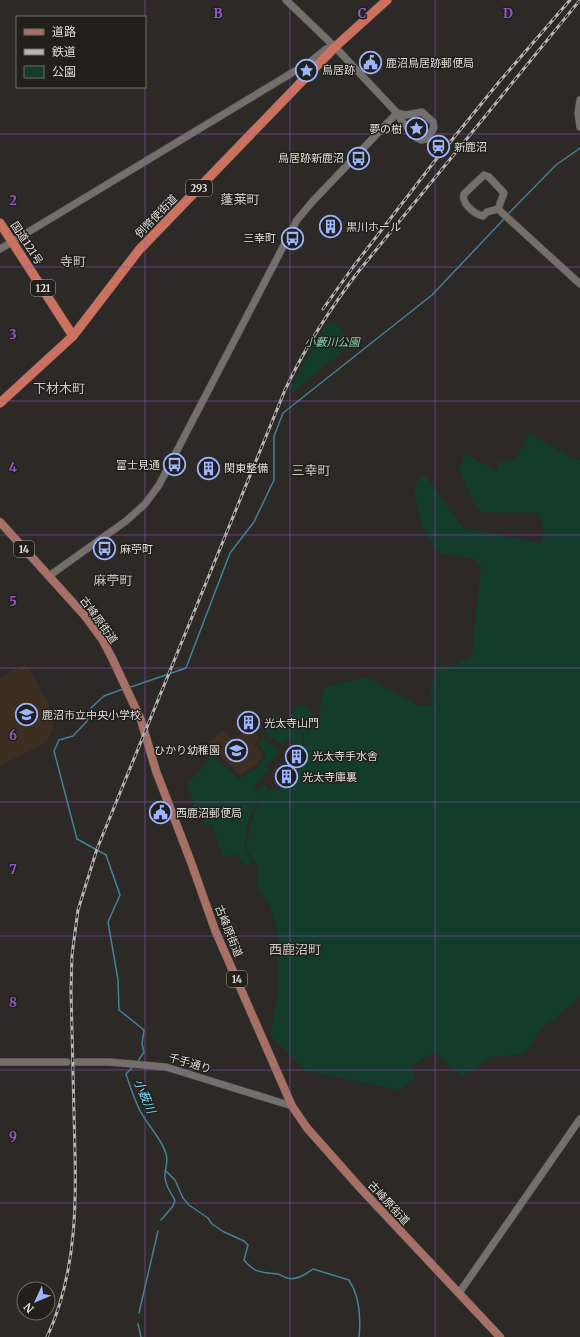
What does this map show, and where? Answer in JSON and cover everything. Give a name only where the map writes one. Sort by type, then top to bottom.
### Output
[{"type":"highway","name":"例幣使街道","points":[[0,403],[73,336],[133,257],[335,47],[387,0]]},
{"type":"highway","name":"国道121号","points":[[0,223],[13,240],[73,336]]},
{"type":"main road","name":"古峰原街道","points":[[0,522],[94,628],[119,671],[141,720],[156,771],[215,930],[292,1106],[307,1128],[362,1190],[500,1337]]},
{"type":"street","points":[[286,0],[335,47],[397,113],[405,126],[421,140],[426,139],[434,128],[433,122],[422,112],[408,115],[397,113]]},
{"type":"street","points":[[0,249],[310,62],[326,50],[335,47]]},
{"type":"street","points":[[580,100],[578,113],[580,127]]},
{"type":"street","points":[[48,576],[126,521],[155,491],[178,452],[297,220],[317,196],[397,113]]},
{"type":"street","points":[[405,126],[408,115]]},
{"type":"street","points":[[484,175],[504,193],[500,211],[481,216],[476,214],[464,202],[464,194],[484,175]]},
{"type":"street","points":[[481,216],[500,197],[501,189]]},
{"type":"street","points":[[500,211],[580,284]]},
{"type":"street","points":[[0,1062],[67,1062]]},
{"type":"street","name":"千手通り","points":[[77,1062],[109,1062],[166,1067],[292,1106]]},
{"type":"street","points":[[459,1293],[580,1119]]},
{"type":"shaded area","name":"鹿沼市立中央小学校","points":[[26,664],[49,704],[54,726],[47,742],[0,766],[0,678]]},
{"type":"shaded area","name":"ひかり幼稚園","points":[[249,727],[259,738],[255,745],[263,755],[259,763],[240,775],[207,744],[223,730],[233,740]]},
{"type":"green space","name":"小藪川公園","points":[[333,320],[352,344],[293,392],[289,390],[326,325]]},
{"type":"green space","points":[[529,433],[573,459],[580,460],[580,996],[555,1019],[545,1024],[524,1054],[490,1057],[462,1077],[434,1052],[410,1067],[415,1078],[399,1090],[307,1071],[270,1036],[278,988],[278,932],[270,906],[258,887],[258,866],[246,848],[250,826],[256,808],[263,794],[275,788],[297,782],[299,770],[306,761],[303,731],[319,717],[324,687],[367,677],[419,706],[433,706],[430,695],[436,667],[453,666],[472,656],[481,567],[474,559],[439,553],[427,536],[421,522],[414,486],[424,474],[463,528],[541,543],[544,528],[539,513],[481,512],[472,500],[459,469],[465,454],[496,471],[499,462],[516,459]]},
{"type":"green space","points":[[301,703],[311,712],[306,719],[309,723],[302,731],[303,747],[300,749],[290,737],[283,745],[263,732],[275,713],[284,722]]},
{"type":"green space","points":[[262,738],[279,751],[267,766],[269,769],[262,776],[254,789],[257,792],[264,785],[268,788],[258,801],[250,816],[246,831],[245,849],[252,861],[245,866],[236,854],[223,857],[212,824],[205,826],[201,811],[196,812],[187,784],[212,756],[239,779],[260,765],[266,755],[258,742]]},
{"type":"waterway","points":[[508,214],[556,165],[580,148]]},
{"type":"waterway","points":[[128,688],[186,668],[230,553],[254,522],[274,480],[274,436],[283,413],[432,295],[504,219]]},
{"type":"waterway","points":[[123,689],[104,696],[91,708],[87,721],[73,736],[59,740],[54,751],[77,839],[106,855],[120,895],[108,922],[118,980],[119,1010],[144,1030],[142,1044],[144,1052],[138,1061]]},
{"type":"waterway","name":"小薮川","points":[[133,1067],[126,1074],[140,1110],[164,1149],[167,1157],[165,1175],[166,1181],[175,1200],[173,1206],[161,1220]]},
{"type":"waterway","points":[[166,1171],[175,1180],[183,1198],[189,1205],[208,1218],[212,1224],[224,1232],[244,1241],[248,1245],[244,1260],[252,1268],[259,1272],[278,1274],[290,1279],[301,1276],[313,1269],[349,1280],[358,1300],[360,1322],[359,1337]]},
{"type":"waterway","points":[[139,1313],[158,1231]]},
{"type":"waterway","points":[[138,1324],[141,1337]]},
{"type":"railway","points":[[323,309],[353,267],[434,162],[499,82],[570,0]]},
{"type":"railway","points":[[47,1337],[58,1310],[65,1283],[71,1255],[74,1227],[75,1171],[71,990],[72,955],[78,910],[97,849],[285,390],[301,359],[328,314],[358,272],[580,0]]},
{"type":"place","name":"鹿沼鳥居跡郵便局","points":[[371,63]]},
{"type":"place","name":"鳥居跡","points":[[306,70]]},
{"type":"place","name":"夢の樹","points":[[417,129]]},
{"type":"place","name":"新鹿沼","points":[[438,147]]},
{"type":"place","name":"鳥居跡新鹿沼","points":[[359,158]]},
{"type":"place","name":"黒川ホール","points":[[330,227]]},
{"type":"place","name":"三幸町","points":[[292,238]]},
{"type":"place","name":"富士見通","points":[[175,465]]},
{"type":"place","name":"関東整備","points":[[208,468]]},
{"type":"place","name":"麻苧町","points":[[104,549]]},
{"type":"place","name":"鹿沼市立中央小学校","points":[[26,715]]},
{"type":"place","name":"光太寺山門","points":[[248,723]]},
{"type":"place","name":"ひかり幼稚園","points":[[236,750]]},
{"type":"place","name":"光太寺手水舎","points":[[297,756]]},
{"type":"place","name":"光太寺庫裏","points":[[286,777]]},
{"type":"place","name":"西鹿沼郵便局","points":[[161,813]]},
{"type":"district","name":"蓬莱町","points":[[240,199]]},
{"type":"district","name":"寺町","points":[[73,261]]},
{"type":"district","name":"下材木町","points":[[59,388]]},
{"type":"district","name":"三幸町","points":[[311,470]]},
{"type":"district","name":"麻苧町","points":[[113,580]]},
{"type":"district","name":"西鹿沼町","points":[[295,949]]}]
